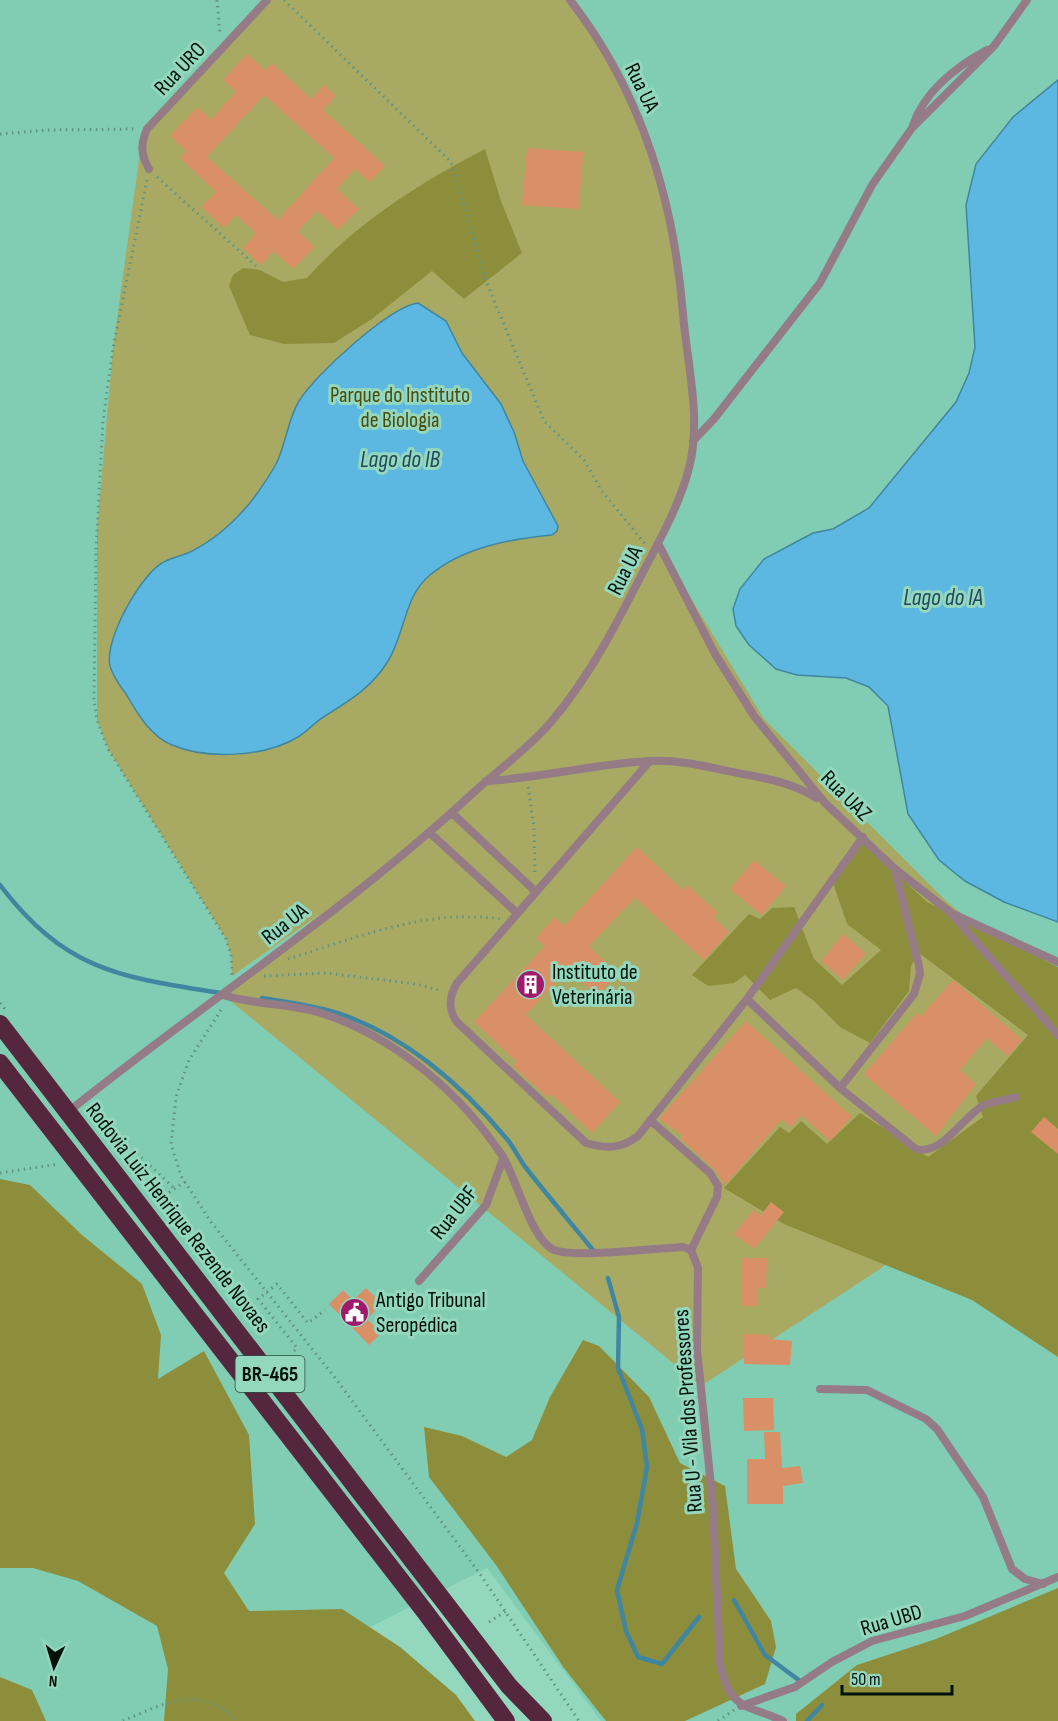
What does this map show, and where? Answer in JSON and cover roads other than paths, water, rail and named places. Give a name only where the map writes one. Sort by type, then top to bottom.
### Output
[{"type":"highway","name":"Rodovia Luiz Henrique Rezende Novaes","points":[[0,1024],[509,1686],[543,1721]]},
{"type":"highway","name":"Rodovia Luiz Henrique Rezende Novaes","points":[[0,1063],[426,1612],[506,1721]]},
{"type":"lane","name":"Rua URO","points":[[149,169],[143,159],[141,145],[147,129],[267,0]]},
{"type":"lane","name":"Rua UA","points":[[68,1112],[223,995],[429,832],[549,724],[590,671],[658,543],[689,470],[693,441],[680,269],[672,219],[653,153],[630,95],[590,25],[570,0]]},
{"type":"lane","points":[[693,441],[714,419],[820,283],[872,185],[912,128],[994,46],[1028,0]]},
{"type":"lane","name":"Rua UAZ","points":[[658,543],[715,654],[749,707],[825,804],[895,869],[950,912],[1058,1035]]},
{"type":"lane","points":[[650,761],[535,891],[457,983],[452,993],[452,1013],[458,1022],[586,1143],[602,1148],[618,1148],[638,1136],[747,999],[863,837]]},
{"type":"lane","points":[[486,781],[526,779],[581,769],[650,761],[697,764],[762,777],[808,792],[825,804]]},
{"type":"lane","points":[[452,813],[535,891]]},
{"type":"lane","points":[[429,832],[517,913]]},
{"type":"lane","points":[[840,1088],[914,994],[917,986],[919,966],[895,869]]},
{"type":"lane","points":[[950,912],[1058,962]]},
{"type":"lane","points":[[223,995],[320,1013],[364,1031],[391,1046],[426,1072],[485,1132],[503,1159],[541,1239],[554,1250],[577,1252],[683,1246],[690,1250],[717,1197],[718,1186],[710,1173],[650,1120]]},
{"type":"lane","points":[[747,999],[840,1088],[908,1145],[922,1150],[943,1141],[969,1115],[987,1104],[1016,1098]]},
{"type":"lane","name":"Rua UBF","points":[[419,1281],[486,1205],[503,1159]]},
{"type":"lane","name":"Rua U - Vila dos Professores","points":[[690,1250],[698,1268],[697,1349],[713,1506],[720,1663],[726,1684],[741,1706]]},
{"type":"lane","points":[[820,1389],[867,1390],[926,1419],[937,1428],[983,1497],[1012,1569],[1025,1580],[1043,1584]]},
{"type":"lane","name":"Rua UBD","points":[[741,1706],[785,1692],[832,1662],[872,1641],[965,1616],[1058,1577]]},
{"type":"lane","points":[[741,1706],[783,1721]]},
{"type":"water","name":"Lago do IA","points":[[1058,80],[1058,922],[1004,902],[965,881],[939,860],[908,814],[888,706],[869,687],[846,678],[797,675],[776,669],[749,645],[736,626],[733,609],[740,589],[764,559],[813,533],[833,529],[869,508],[956,402],[969,373],[975,347],[966,205],[976,164],[1013,117]]},
{"type":"water","name":"Lago do IB","points":[[418,303],[446,321],[462,353],[501,404],[514,432],[523,461],[558,526],[557,531],[552,535],[504,542],[472,551],[443,565],[430,575],[415,594],[394,650],[376,678],[345,703],[285,744],[253,752],[219,754],[186,750],[164,741],[140,717],[110,666],[112,641],[134,594],[153,570],[162,563],[208,542],[250,503],[277,462],[292,415],[299,401],[320,375],[389,316]]},
{"type":"waterway","points":[[0,885],[24,914],[48,936],[72,953],[123,974],[220,993]]},
{"type":"waterway","points":[[262,998],[316,1007],[359,1021],[383,1033],[429,1063],[470,1098],[488,1118],[593,1250]]},
{"type":"waterway","points":[[608,1278],[619,1317],[618,1368],[642,1429],[647,1467],[637,1523],[617,1590],[626,1631],[638,1657],[662,1664],[699,1617]]},
{"type":"waterway","points":[[734,1600],[765,1655],[800,1681]]},
{"type":"waterway","points":[[807,1721],[822,1705]]},
{"type":"place","name":"Instituto de Veterinária","points":[[531,984]]},
{"type":"place","name":"Antigo Tribunal Seropédica","points":[[355,1312]]},
{"type":"park label","name":"Parque do Instituto de Biologia","points":[[400,407]]}]
